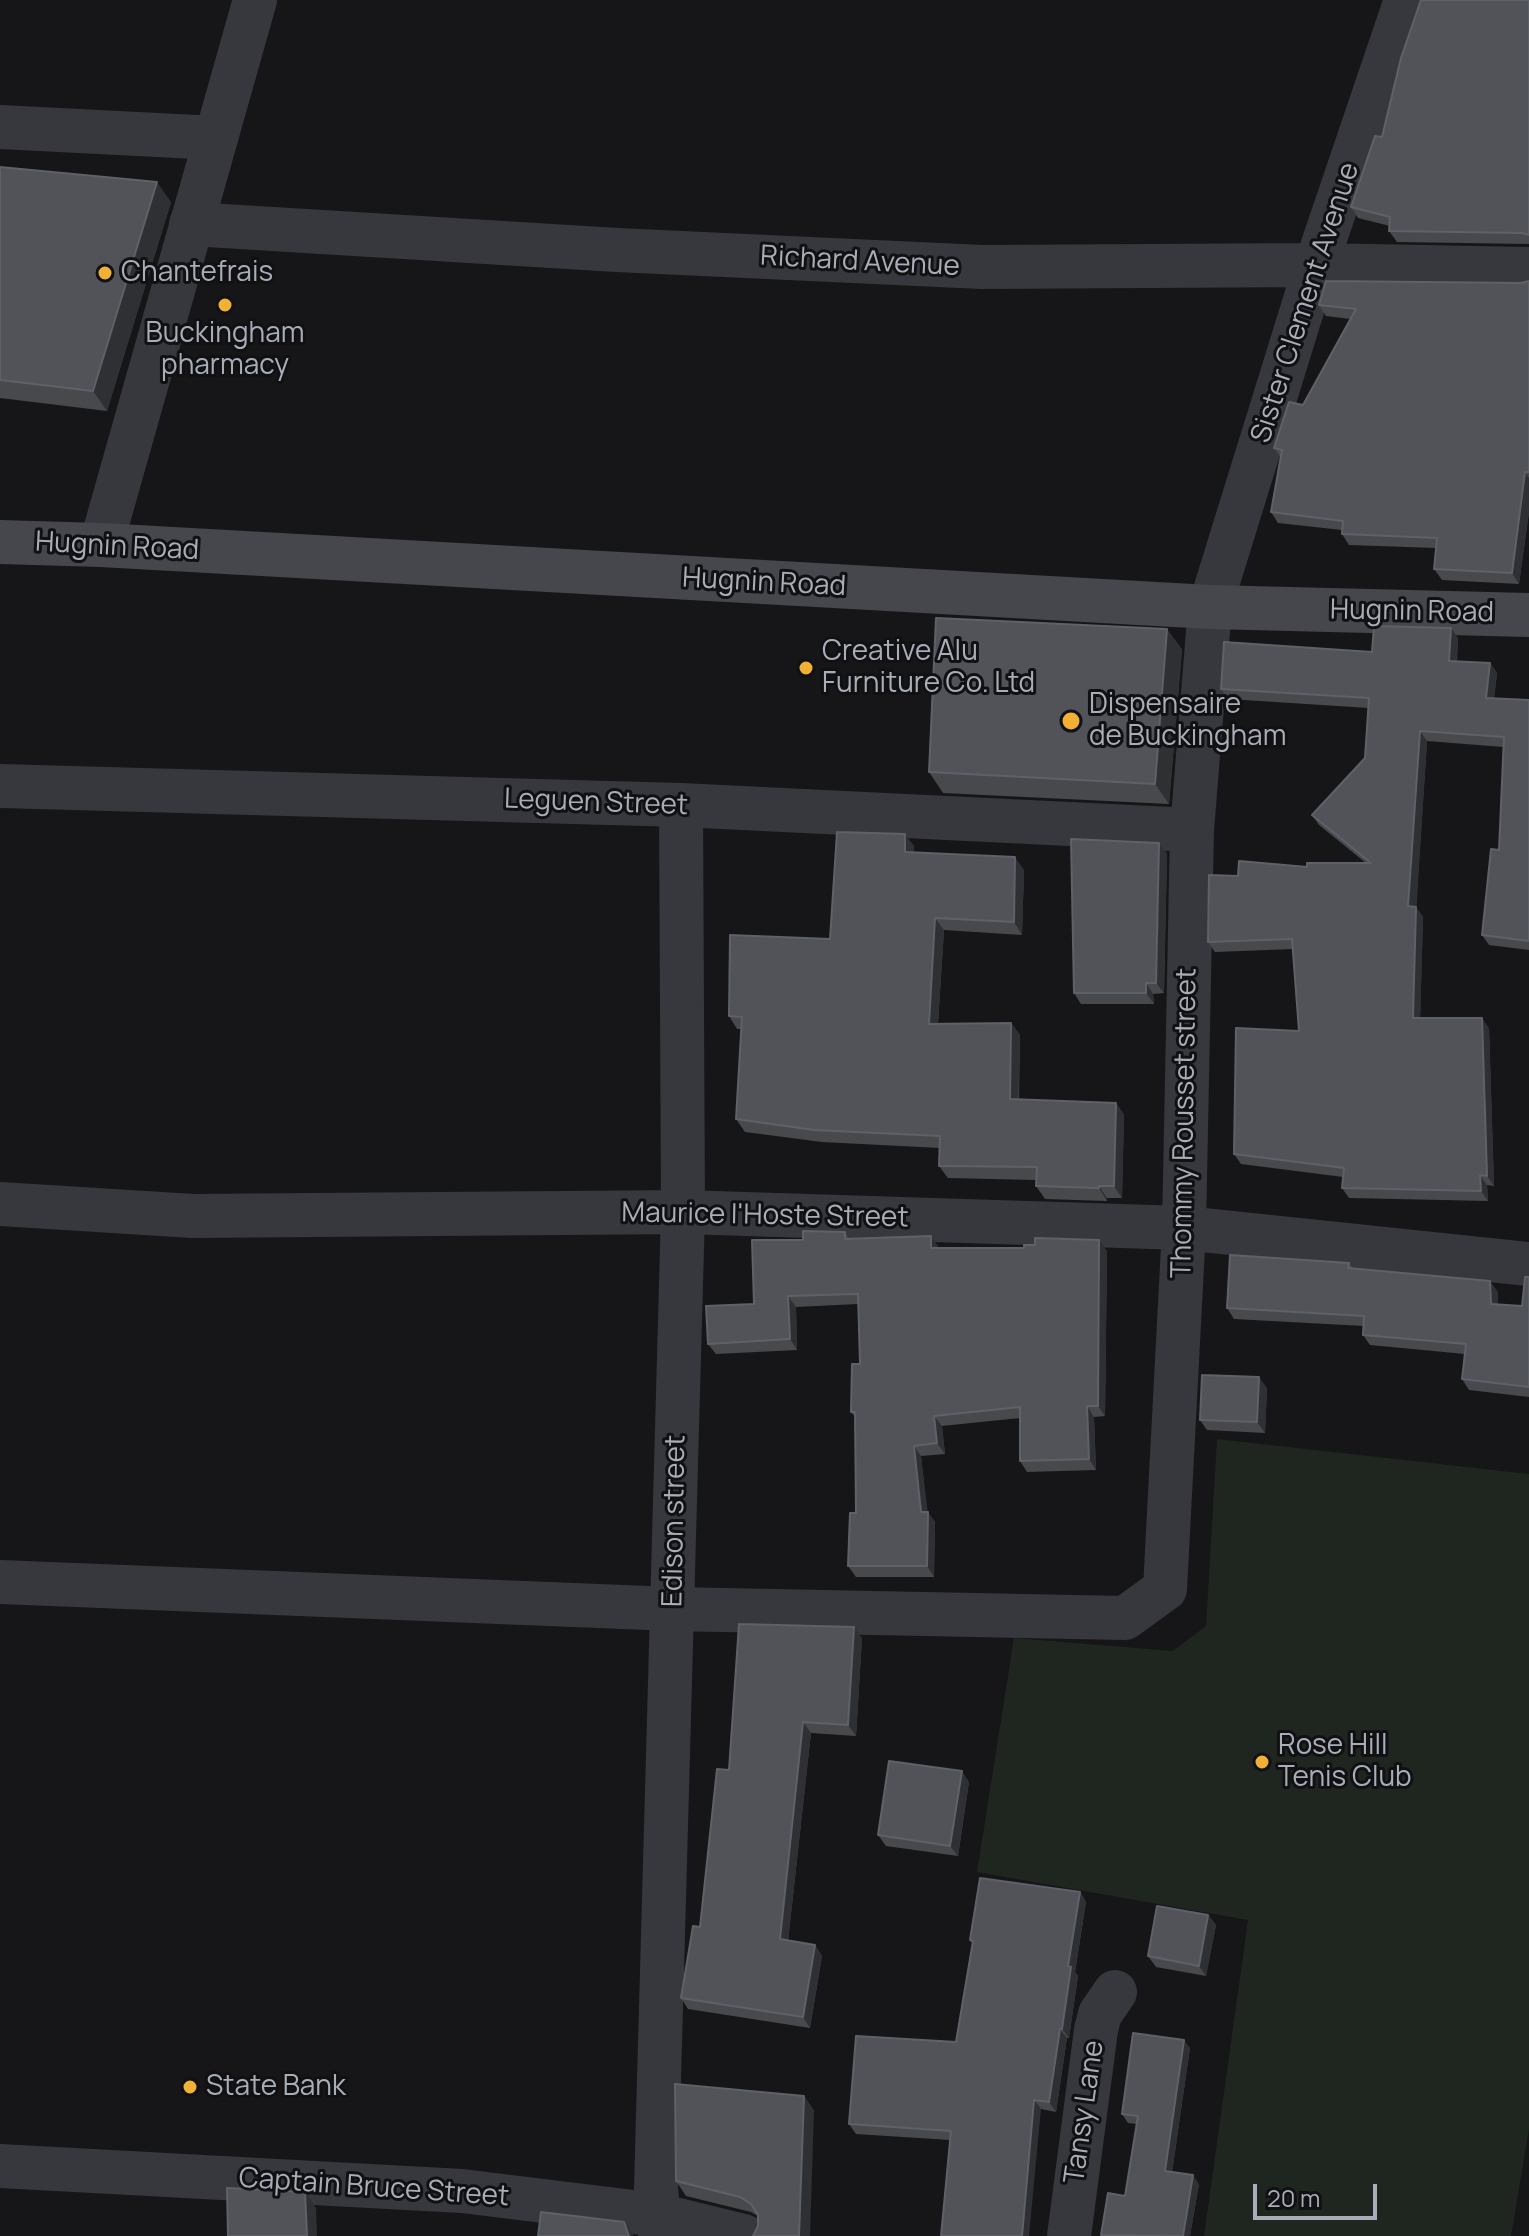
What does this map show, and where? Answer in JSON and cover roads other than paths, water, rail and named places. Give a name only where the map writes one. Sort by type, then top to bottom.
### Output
[{"type":"main road","name":"Hugnin Road","points":[[0,542],[101,545],[1210,607],[1529,615]]},
{"type":"street","points":[[101,545],[255,0]]},
{"type":"street","name":"Sister Clement Avenue","points":[[1210,607],[1316,265],[1406,0]]},
{"type":"street","points":[[0,127],[216,138]]},
{"type":"street","name":"Richard Avenue","points":[[191,224],[617,250],[982,267],[1316,265],[1529,269]]},
{"type":"street","name":"Thommy Rousset street","points":[[673,1609],[1125,1618],[1165,1589],[1184,1228],[1192,830],[1210,607]]},
{"type":"street","name":"Leguen Street","points":[[0,786],[681,805],[1192,830]]},
{"type":"street","name":"Edison street","points":[[659,2225],[656,2187],[683,1212],[681,805]]},
{"type":"street","name":"Maurice I'Hoste Street","points":[[0,1204],[193,1216],[683,1212],[1184,1228],[1529,1264]]},
{"type":"street","points":[[0,1582],[673,1609]]},
{"type":"street","name":"Tansy Lane","points":[[1069,2236],[1096,2030],[1100,2014],[1115,1992]]},
{"type":"street","name":"Captain Bruce Street","points":[[0,2166],[462,2191],[659,2225],[744,2236]]},
{"type":"place","name":"Chantefrais","points":[[105,273]]},
{"type":"place","name":"Buckingham pharmacy","points":[[225,305]]},
{"type":"place","name":"Creative Alu Furniture Co. Ltd","points":[[806,668]]},
{"type":"place","name":"Dispensaire de Buckingham","points":[[1071,721]]},
{"type":"place","name":"Rose Hill Tenis Club","points":[[1262,1762]]},
{"type":"place","name":"State Bank","points":[[190,2087]]}]
